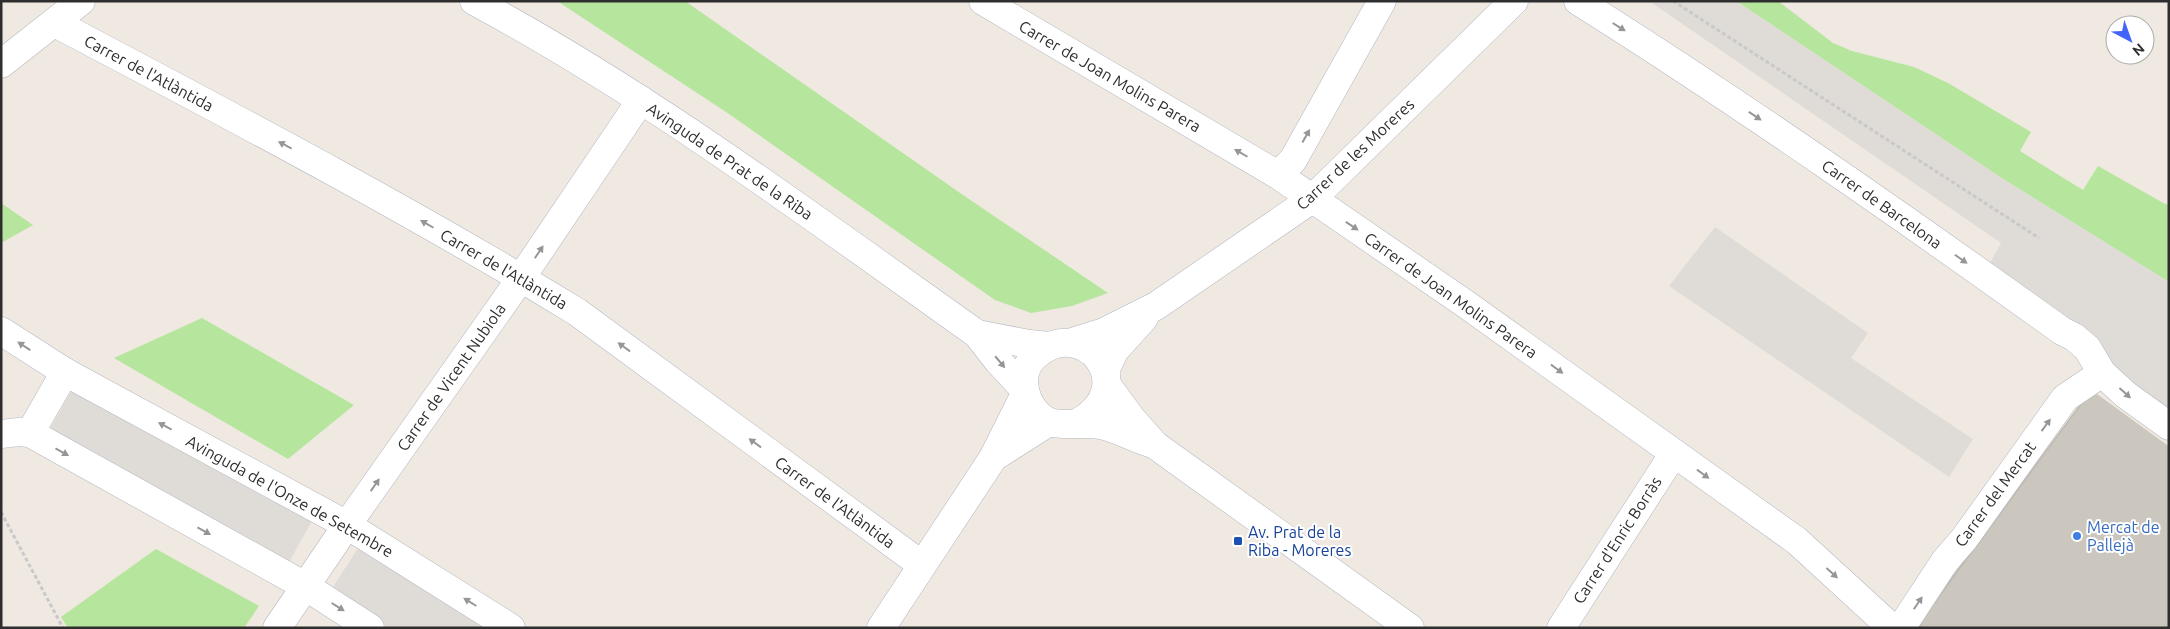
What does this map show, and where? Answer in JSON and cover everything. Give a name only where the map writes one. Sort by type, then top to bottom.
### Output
[{"type":"street","points":[[1,64],[55,23],[80,1]]},
{"type":"street","name":"Avinguda de Prat de la Riba","points":[[474,1],[641,100],[711,146],[977,334]]},
{"type":"street","name":"Carrer de Joan Molins Parera","points":[[983,1],[1278,175],[1467,305],[1797,541],[1892,628]]},
{"type":"street","points":[[1278,175],[1293,160],[1382,1]]},
{"type":"street","name":"Carrer de Barcelona","points":[[1578,1],[1681,66],[1755,116],[1871,195],[2062,331],[2074,337],[2087,348],[2102,373],[2126,395],[2169,426]]},
{"type":"street","name":"Carrer de les Moreres","points":[[1060,344],[1104,332],[1156,306],[1312,199],[1506,9]]},
{"type":"street","name":"Carrer de l'Atlàntida","points":[[55,23],[327,167],[577,312],[922,565]]},
{"type":"street","name":"Carrer de Vicent Nubiola","points":[[277,628],[347,524],[521,278],[641,100]]},
{"type":"street","name":"Carrer de les Moreres","points":[[1106,378],[1115,350],[1156,306]]},
{"type":"street","name":"Avinguda de l'Onze de Setembre","points":[[1,331],[65,372],[347,524],[511,628]]},
{"type":"street","points":[[977,334],[1029,344],[1083,346],[1092,352],[1132,419],[1155,445],[1410,628]]},
{"type":"street","points":[[977,334],[1025,391],[1032,409],[1049,422],[1063,425],[1079,422],[1101,425],[1155,445]]},
{"type":"street","points":[[880,628],[993,458],[1025,391],[1026,376],[1032,358],[1060,344]]},
{"type":"street","points":[[30,433],[65,372]]},
{"type":"street","name":"Carrer del Mercat","points":[[1901,628],[1945,561],[1964,539],[2065,398],[2102,373]]},
{"type":"street","points":[[1079,422],[1096,410],[1102,402],[1106,378]]},
{"type":"street","points":[[993,458],[1049,422]]},
{"type":"street","points":[[1,434],[30,433],[305,586],[370,628]]},
{"type":"street","name":"Carrer d'Enric Borràs","points":[[1561,628],[1674,453]]},
{"type":"path","points":[[1673,1],[2039,238]]},
{"type":"path","points":[[1,512],[63,628]]},
{"type":"green space","points":[[557,1],[685,1],[963,195],[1108,293],[1072,306],[1031,313],[995,300],[726,112]]},
{"type":"green space","points":[[1736,1],[1778,1],[1833,43],[1852,51],[1914,67],[1948,83],[2031,132],[2020,151],[2083,190],[2098,166],[2169,205],[2169,282],[2003,179]]},
{"type":"green space","points":[[1,203],[33,225],[1,243]]},
{"type":"green space","points":[[202,318],[354,405],[288,459],[114,358]]},
{"type":"green space","points":[[156,549],[259,606],[244,628],[68,628],[61,617]]},
{"type":"shaded area","points":[[1649,1],[1736,1],[2003,179],[2169,282],[2169,414],[1990,263],[2001,243]]},
{"type":"shaded area","points":[[1715,227],[1868,333],[1851,358],[1973,439],[1949,477],[1669,286]]},
{"type":"shaded area","points":[[73,388],[312,521],[288,564],[49,431]]},
{"type":"shaded area","points":[[360,545],[488,628],[388,628],[331,590]]},
{"type":"building","name":"Mercat de Pallejà","points":[[2092,391],[2169,447],[2169,628],[1926,628],[1920,624]]},
{"type":"place","name":"Mercat de Pallejà","points":[[2077,536]]},
{"type":"place","name":"Av. Prat de la Riba - Moreres","points":[[1238,541]]}]
